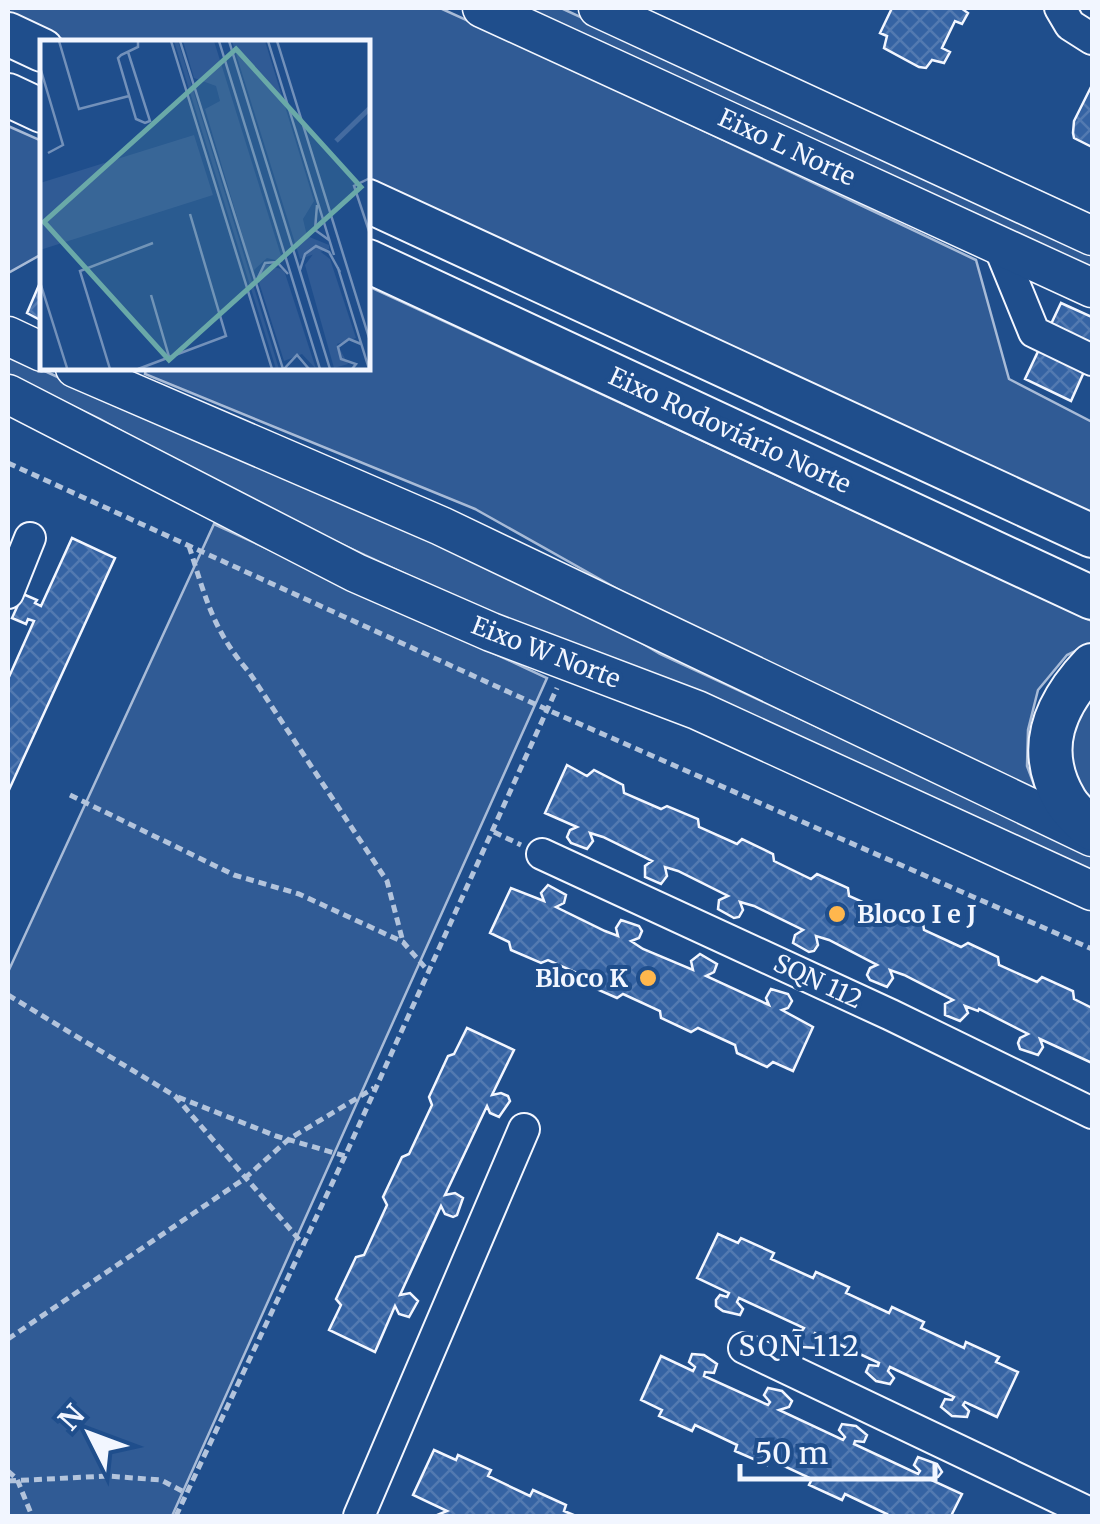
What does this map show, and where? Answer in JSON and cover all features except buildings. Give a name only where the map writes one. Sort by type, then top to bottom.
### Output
[{"type":"highway","points":[[8,34],[40,49]]},
{"type":"highway","points":[[8,94],[40,110]]},
{"type":"highway","points":[[370,201],[1092,536]]},
{"type":"highway","name":"Eixo Rodoviário Norte","points":[[370,263],[1092,598]]},
{"type":"highway","points":[[1092,665],[1070,688],[1055,717],[1050,767],[1066,804],[1092,829]]},
{"type":"main road","name":"Eixo L Norte","points":[[482,8],[1092,288]]},
{"type":"main road","name":"Eixo L Norte","points":[[598,8],[1092,236]]},
{"type":"main road","points":[[8,336],[40,351]]},
{"type":"main road","points":[[80,370],[442,526],[1092,838]]},
{"type":"main road","name":"Eixo W Norte","points":[[8,394],[356,573],[490,632],[713,717],[1092,891]]},
{"type":"street","points":[[1060,8],[1070,25],[1092,39]]},
{"type":"street","points":[[998,244],[1034,332],[1092,360]]},
{"type":"street","points":[[8,593],[30,538]]},
{"type":"street","name":"SQN 112","points":[[542,854],[892,1015],[1092,1113]]},
{"type":"street","points":[[360,1516],[388,1442],[524,1129]]},
{"type":"street","points":[[744,1348],[1092,1514]]},
{"type":"path","points":[[8,463],[548,710],[1092,950]]},
{"type":"path","points":[[189,546],[226,646],[249,672],[387,881],[402,942]]},
{"type":"path","points":[[176,1516],[345,1156],[568,661]]},
{"type":"path","points":[[70,795],[234,875],[299,894],[402,942],[429,972]]},
{"type":"path","points":[[8,995],[175,1096],[289,1140],[345,1156]]},
{"type":"path","points":[[8,1339],[244,1179],[289,1140],[376,1087]]},
{"type":"path","points":[[175,1096],[303,1244]]},
{"type":"path","points":[[8,1470],[32,1516]]},
{"type":"path","points":[[8,1481],[125,1477],[161,1480],[186,1493]]},
{"type":"shaded area","points":[[8,8],[440,8],[565,65],[976,260],[1009,379],[1092,422],[1092,514],[370,182],[370,40],[64,40],[8,15]]},
{"type":"shaded area","points":[[510,8],[561,8],[1092,253],[1092,273]]},
{"type":"shaded area","points":[[8,126],[40,140],[40,255],[8,273]]},
{"type":"shaded area","points":[[370,287],[1092,621],[1092,643],[1067,655],[1038,690],[1028,730],[1027,766],[1041,803],[621,591],[475,509],[145,374],[146,370],[370,370]]},
{"type":"shaded area","points":[[8,354],[103,398],[255,458],[595,615],[660,654],[1092,854],[1092,877],[543,638],[240,497],[100,419],[8,375]]},
{"type":"shaded area","points":[[214,524],[547,678],[172,1516],[8,1516],[8,972]]},
{"type":"shaded area","points":[[1092,676],[1092,808],[1079,802],[1060,721]]},
{"type":"place","name":"Bloco I e J","points":[[837,914]]},
{"type":"place","name":"Bloco K","points":[[648,978]]},
{"type":"district","name":"SQN 112","points":[[800,1346]]}]
